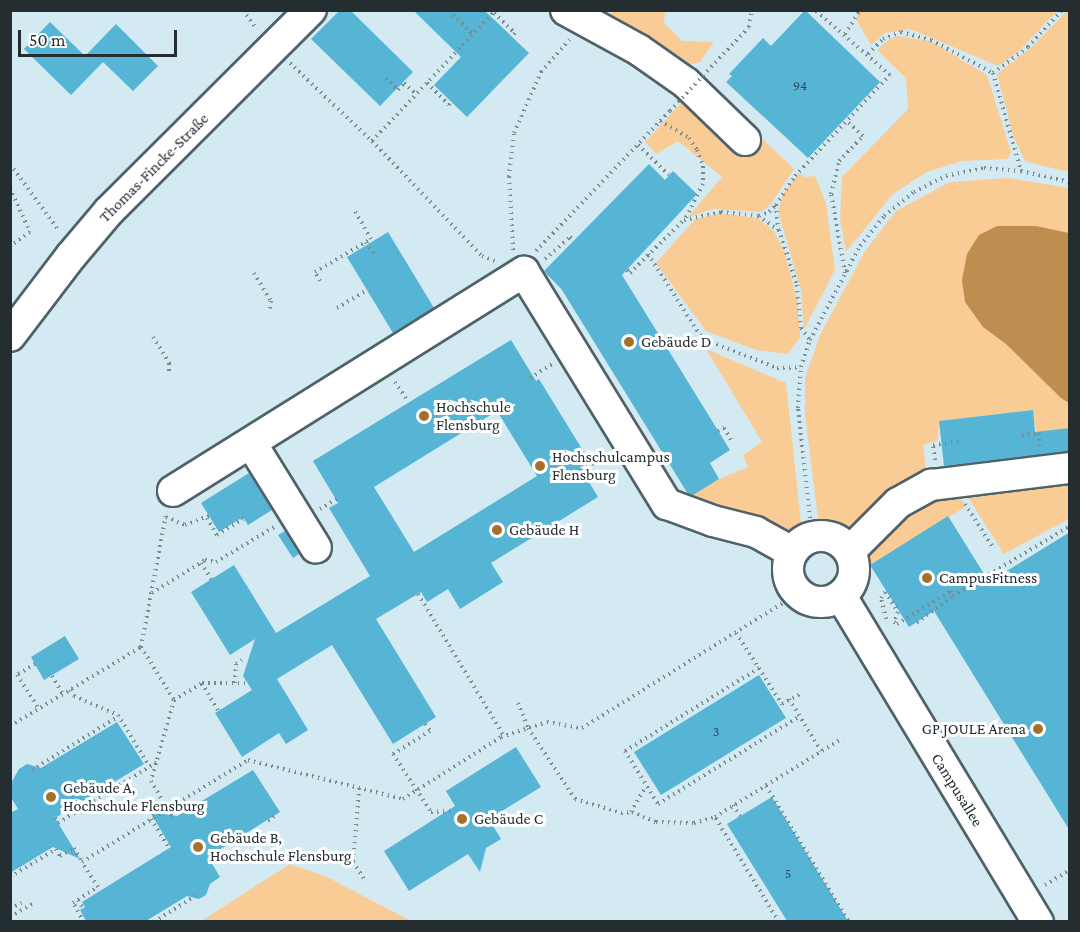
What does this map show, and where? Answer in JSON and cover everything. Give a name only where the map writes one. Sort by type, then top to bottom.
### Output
[{"type":"street","name":"Thomas-Fincke-Straße","points":[[10,336],[71,256],[109,211],[311,10]]},
{"type":"street","points":[[575,17],[639,50],[686,84],[745,140]]},
{"type":"street","points":[[169,504],[251,443],[529,262],[667,504],[713,521],[802,544],[833,537],[850,551],[854,565],[854,576],[841,596],[820,602],[799,593],[789,577],[788,567],[802,544]]},
{"type":"street","points":[[251,443],[316,548]]},
{"type":"street","points":[[850,551],[898,502],[911,494],[944,482],[1070,468]]},
{"type":"street","name":"Campusallee","points":[[841,596],[869,646],[1038,921]]},
{"type":"path","points":[[575,17],[541,72],[514,133],[509,177],[513,252],[529,262],[749,27],[752,10]]},
{"type":"path","points":[[684,220],[721,212],[758,216],[769,212],[795,176],[890,75],[815,10]]},
{"type":"path","points":[[845,34],[860,10]]},
{"type":"path","points":[[993,73],[1028,47],[1062,10]]},
{"type":"path","points":[[372,141],[495,12],[515,33],[512,37]]},
{"type":"path","points":[[453,15],[473,34]]},
{"type":"path","points":[[868,54],[883,39],[902,32],[931,40],[993,73],[1021,171]]},
{"type":"path","points":[[274,47],[372,141],[482,256]]},
{"type":"path","points":[[386,78],[398,90],[404,83],[416,94]]},
{"type":"path","points":[[427,83],[449,105],[451,102]]},
{"type":"path","points":[[627,270],[630,273],[684,220],[703,184],[703,166],[689,138],[660,121]]},
{"type":"path","points":[[845,273],[831,194],[840,161],[863,136],[847,121]]},
{"type":"path","points":[[638,145],[669,176]]},
{"type":"path","points":[[10,164],[57,226],[71,256]]},
{"type":"path","points":[[802,544],[798,408],[801,367],[810,340],[860,246],[884,216],[914,192],[956,174],[984,168],[1021,171],[1070,182]]},
{"type":"path","points":[[10,188],[30,232],[10,246]]},
{"type":"path","points":[[776,205],[778,230],[797,285],[801,328],[810,340]]},
{"type":"path","points":[[320,281],[315,272],[371,238],[354,209]]},
{"type":"path","points":[[758,216],[778,230]]},
{"type":"path","points":[[552,254],[570,237],[574,241]]},
{"type":"path","points":[[366,242],[374,255]]},
{"type":"path","points":[[648,254],[700,335],[711,342],[777,368],[801,367]]},
{"type":"path","points":[[254,273],[271,301],[269,311]]},
{"type":"path","points":[[337,308],[367,290]]},
{"type":"path","points":[[153,337],[169,363],[168,373]]},
{"type":"path","points":[[718,431],[724,428],[731,440]]},
{"type":"path","points":[[963,441],[933,445],[944,482],[992,546]]},
{"type":"path","points":[[169,504],[185,525],[208,517],[217,535],[242,517]]},
{"type":"path","points":[[169,504],[141,647],[174,700]]},
{"type":"path","points":[[152,593],[205,561],[216,562],[295,514]]},
{"type":"path","points":[[916,623],[952,597],[1070,526]]},
{"type":"path","points":[[201,563],[211,579]]},
{"type":"path","points":[[869,646],[887,633],[882,594],[885,592],[898,612],[894,622],[897,624],[951,591],[952,597]]},
{"type":"path","points":[[245,755],[248,760],[403,799],[504,736],[547,722],[582,728],[799,593]]},
{"type":"path","points":[[418,594],[504,736]]},
{"type":"path","points":[[736,633],[780,705],[800,694]]},
{"type":"path","points":[[10,726],[141,647]]},
{"type":"path","points":[[235,683],[236,664],[242,660]]},
{"type":"path","points":[[35,664],[17,675],[39,709]]},
{"type":"path","points":[[759,668],[625,751],[658,804],[800,716]]},
{"type":"path","points":[[753,671],[756,676]]},
{"type":"path","points":[[51,676],[63,694]]},
{"type":"path","points":[[169,818],[172,816],[151,781],[174,700],[202,684],[248,683]]},
{"type":"path","points":[[202,684],[218,711]]},
{"type":"path","points":[[70,690],[74,696],[119,716],[130,739],[149,766]]},
{"type":"path","points":[[789,699],[821,751]]},
{"type":"path","points":[[518,703],[528,728],[575,799],[621,813],[631,812],[656,822],[694,823],[715,817],[843,738]]},
{"type":"path","points":[[32,770],[119,716]]},
{"type":"path","points":[[425,724],[430,731],[393,754],[415,791],[431,812],[453,811]]},
{"type":"path","points":[[82,862],[248,760]]},
{"type":"path","points":[[55,818],[58,823],[157,762]]},
{"type":"path","points":[[631,812],[649,777]]},
{"type":"path","points":[[766,786],[849,921]]},
{"type":"path","points":[[359,788],[353,862],[364,879]]},
{"type":"path","points":[[733,806],[740,816]]},
{"type":"path","points":[[268,821],[274,816]]},
{"type":"path","points":[[715,817],[779,921]]},
{"type":"path","points":[[151,819],[169,848]]},
{"type":"path","points":[[10,876],[57,848],[60,856],[74,848],[98,887],[73,903],[84,921]]},
{"type":"path","points":[[154,921],[195,896]]},
{"type":"path","points":[[78,900],[83,908]]},
{"type":"path","points":[[10,909],[21,903]]},
{"type":"path","points":[[10,919],[32,904]]},
{"type":"shaded area","points":[[615,11],[665,11],[664,23],[682,41],[714,42],[700,62],[678,68],[602,18]]},
{"type":"shaded area","points":[[860,11],[1057,11],[1019,51],[998,66],[910,29],[885,33],[871,45],[858,23],[857,15]]},
{"type":"shaded area","points":[[1067,11],[1070,11],[1069,172],[1027,162],[1023,157],[1014,138],[997,74],[1032,47]]},
{"type":"shaded area","points":[[897,36],[930,41],[987,75],[1011,152],[1008,159],[962,161],[927,172],[893,194],[846,252],[840,219],[842,177],[908,109],[906,78],[877,50],[888,40]]},
{"type":"shaded area","points":[[682,102],[736,150],[753,130],[794,169],[771,204],[762,212],[713,209],[688,217],[722,177],[678,141],[656,154],[645,142]]},
{"type":"shaded area","points":[[799,173],[804,177],[815,176],[826,203],[835,270],[804,330],[801,291],[778,211],[783,194]]},
{"type":"shaded area","points":[[1009,178],[1069,188],[1069,428],[1055,430],[1057,455],[1042,464],[1032,410],[939,421],[938,440],[923,445],[927,477],[853,535],[838,523],[818,519],[805,415],[805,378],[820,335],[865,251],[896,211],[950,182]]},
{"type":"shaded area","points":[[720,213],[757,218],[774,231],[785,252],[797,301],[800,337],[788,354],[756,350],[706,331],[656,263],[695,219]]},
{"type":"shaded area","points":[[997,226],[1036,226],[1069,233],[1069,403],[1061,398],[1006,344],[983,327],[965,302],[962,280],[967,254],[979,235]]},
{"type":"shaded area","points":[[706,349],[786,383],[801,523],[788,530],[747,515],[684,498],[719,479],[748,467],[743,455],[762,442]]},
{"type":"shaded area","points":[[1069,472],[1069,519],[1004,554],[962,488]]},
{"type":"shaded area","points":[[950,488],[967,506],[870,565],[861,546],[897,513]]},
{"type":"shaded area","points":[[290,864],[327,877],[411,921],[201,921]]},
{"type":"building","points":[[340,10],[350,10],[413,72],[380,106],[311,39]]},
{"type":"building","points":[[413,10],[484,10],[529,53],[467,117],[434,85],[461,57]]},
{"type":"building","points":[[805,10],[880,82],[808,158],[726,82],[732,76],[729,74],[763,38],[771,46]]},
{"type":"building","points":[[50,22],[85,56],[116,24],[158,66],[133,91],[103,62],[71,95],[24,49]]},
{"type":"building","name":"Gebäude D","points":[[649,164],[665,180],[673,171],[697,194],[622,275],[730,450],[710,463],[719,479],[693,495],[688,494],[562,290],[544,271]]},
{"type":"building","points":[[388,232],[434,308],[393,333],[347,257]]},
{"type":"building","name":"Gebäude H","points":[[511,340],[536,381],[539,379],[590,462],[580,467],[598,497],[491,563],[503,582],[460,609],[448,589],[427,602],[421,592],[376,619],[436,717],[393,744],[332,645],[277,679],[308,730],[286,744],[279,733],[242,757],[215,713],[252,690],[243,676],[255,639],[230,655],[191,592],[234,565],[276,633],[370,576],[329,508],[338,503],[313,461]],"holes":[[[497,411],[537,476],[414,552],[374,487]]]},
{"type":"building","points":[[1033,410],[1035,432],[1070,428],[1070,451],[944,466],[939,421]]},
{"type":"building","points":[[249,473],[272,510],[248,525],[243,517],[219,532],[201,503]]},
{"type":"building","name":"GP JOULE Arena","points":[[948,516],[989,582],[1070,532],[1070,831],[934,611],[909,627],[870,565]]},
{"type":"building","points":[[285,531],[299,554],[293,558],[278,535]]},
{"type":"building","points":[[65,636],[79,659],[44,680],[31,657]]},
{"type":"building","points":[[759,675],[786,718],[661,795],[634,752]]},
{"type":"building","name":"Gebäude A, Hochschule Flensburg","points":[[117,722],[144,764],[55,818],[80,859],[53,847],[10,873],[10,813],[18,809],[10,796],[10,785],[19,769],[27,764],[41,768]]},
{"type":"building","name":"Gebäude C","points":[[516,747],[541,787],[489,819],[501,839],[486,848],[480,872],[468,854],[409,891],[384,851],[455,806],[446,791]]},
{"type":"building","name":"Gebäude B, Hochschule Flensburg","points":[[253,770],[280,812],[208,857],[220,877],[210,884],[206,895],[199,899],[187,896],[146,921],[86,921],[80,910],[85,907],[82,902],[171,847],[150,812],[177,816]]},
{"type":"building","points":[[772,797],[848,921],[787,921],[727,824]]},
{"type":"place","name":"Gebäude D","points":[[629,342]]},
{"type":"place","name":"Hochschule Flensburg","points":[[424,416]]},
{"type":"place","name":"Hochschulcampus Flensburg","points":[[540,466]]},
{"type":"place","name":"Gebäude H","points":[[497,530]]},
{"type":"place","name":"CampusFitness","points":[[927,578]]},
{"type":"place","name":"GP JOULE Arena","points":[[1038,729]]},
{"type":"place","name":"Gebäude A, Hochschule Flensburg","points":[[51,797]]},
{"type":"place","name":"Gebäude C","points":[[462,819]]},
{"type":"place","name":"Gebäude B, Hochschule Flensburg","points":[[198,847]]}]
